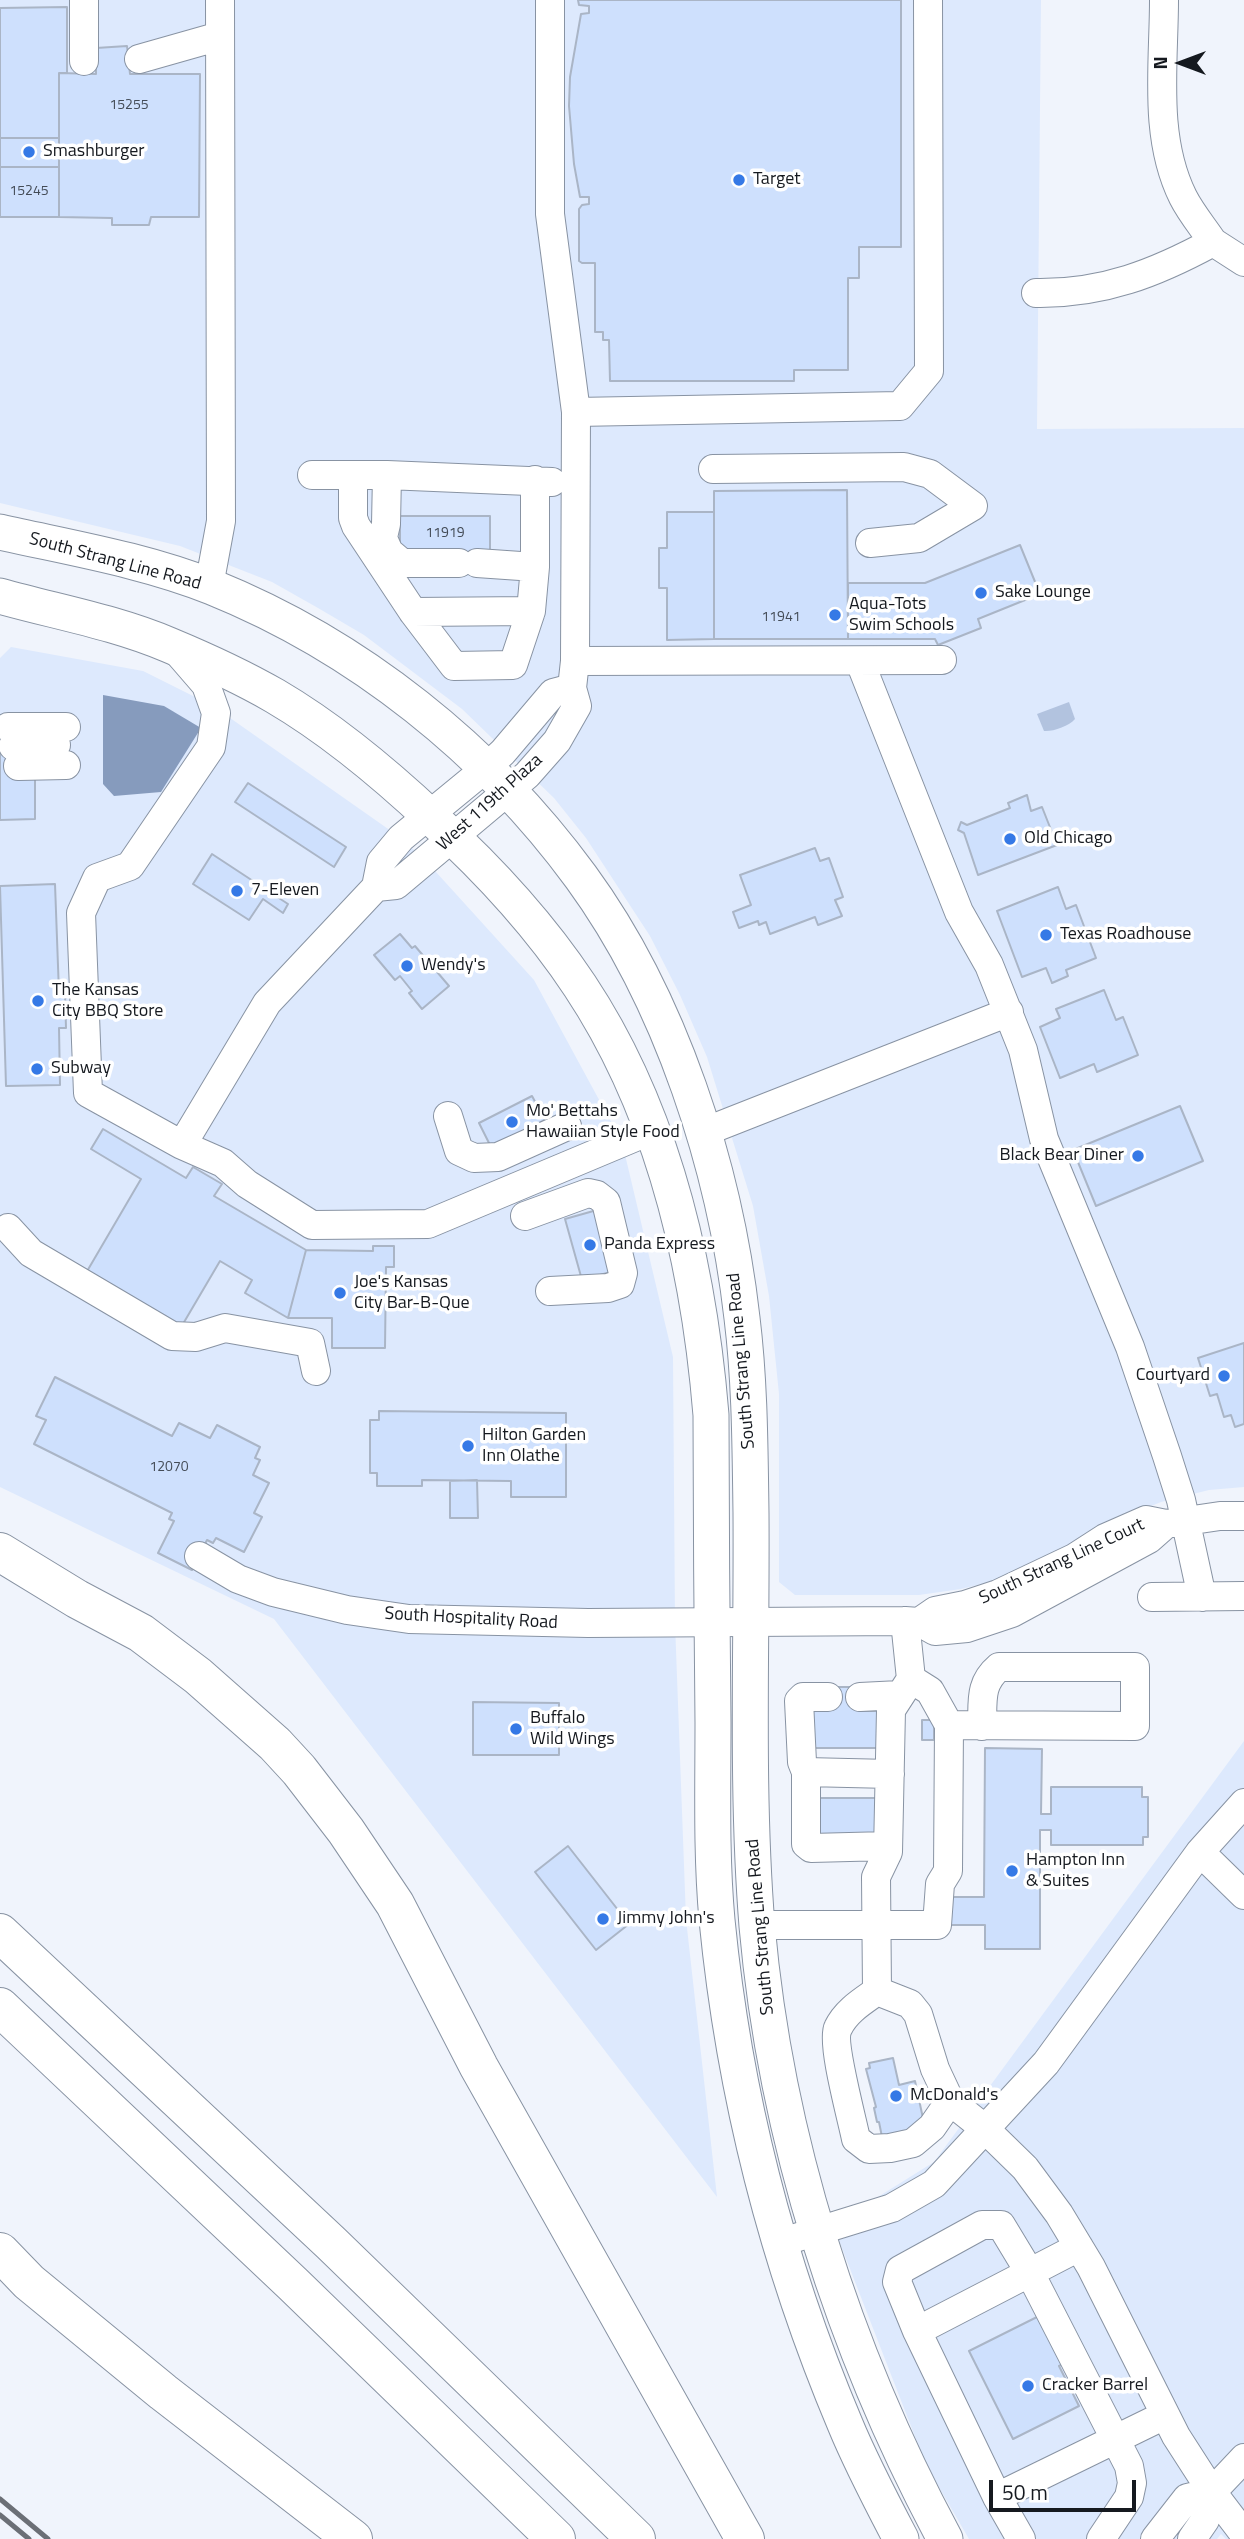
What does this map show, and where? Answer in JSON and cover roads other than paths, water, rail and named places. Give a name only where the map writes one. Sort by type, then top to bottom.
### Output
[{"type":"highway","points":[[0,1552],[141,1633],[198,1676],[275,1744],[299,1770],[346,1831],[395,1904],[479,2067],[745,2539]]},
{"type":"highway","points":[[0,1580],[78,1599]]},
{"type":"highway","points":[[0,1933],[331,2243],[636,2539]]},
{"type":"highway","points":[[0,2007],[293,2284],[556,2539]]},
{"type":"highway","points":[[0,2252],[15,2278],[353,2539]]},
{"type":"main road","name":"South Strang Line Road","points":[[0,532],[100,554],[209,586],[269,613],[329,646],[391,686],[448,732],[539,824],[584,881],[622,942],[651,999],[681,1066],[719,1183],[743,1320],[750,1412],[751,1799],[757,1925],[779,2073],[816,2230],[872,2385],[945,2539]]},
{"type":"main road","name":"South Strang Line Road","points":[[0,596],[105,622],[172,646],[275,696],[329,731],[387,776],[441,826],[540,930],[581,988],[617,1050],[652,1130],[675,1201],[705,1347],[711,1415],[713,1836],[717,1917],[738,2074],[779,2243],[812,2343],[846,2427],[901,2539]]},
{"type":"main road","points":[[0,615],[48,610]]},
{"type":"street","points":[[84,0],[84,61]]},
{"type":"street","points":[[209,586],[221,521],[220,0]]},
{"type":"street","name":"West 119th Plaza","points":[[181,1145],[267,1003],[376,887],[381,862],[401,838],[441,826],[497,780],[527,775],[557,741],[577,706],[573,675],[576,412],[550,214],[550,0]]},
{"type":"street","points":[[576,412],[900,406],[929,371],[928,0]]},
{"type":"street","points":[[1164,0],[1163,117],[1168,155],[1183,197],[1213,242],[1244,262]]},
{"type":"street","points":[[139,59],[220,36]]},
{"type":"street","points":[[1037,293],[1077,292],[1119,283],[1168,266],[1213,242]]},
{"type":"street","points":[[713,469],[904,467],[930,474],[973,506],[919,538],[870,542]]},
{"type":"street","points":[[312,475],[576,483]]},
{"type":"street","points":[[370,475],[353,518],[356,526],[453,666],[513,665],[531,611],[535,481]]},
{"type":"street","points":[[370,475],[386,524],[383,537],[389,552],[402,563],[534,567]]},
{"type":"street","points":[[414,612],[531,611]]},
{"type":"street","points":[[172,646],[206,685],[216,713],[211,747],[130,866],[97,878],[81,913],[88,1093],[181,1145],[223,1163],[247,1184],[312,1225],[428,1224],[652,1130]]},
{"type":"street","points":[[573,675],[942,660]]},
{"type":"street","points":[[860,662],[959,912],[989,965],[1023,1050],[1044,1139],[1130,1347],[1167,1456],[1176,1522],[1202,1597]]},
{"type":"street","points":[[13,746],[66,746],[13,746]]},
{"type":"street","points":[[704,1132],[1009,1013]]},
{"type":"street","points":[[448,1116],[459,1151],[474,1158],[498,1157],[560,1129]]},
{"type":"street","points":[[525,1216],[588,1194],[597,1195],[606,1202],[623,1273],[620,1284],[608,1288],[550,1290]]},
{"type":"street","points":[[8,1228],[31,1253],[172,1335],[196,1337],[225,1328],[310,1343],[316,1371]]},
{"type":"street","points":[[1176,1522],[1220,1516],[1244,1516]]},
{"type":"street","name":"South Strang Line Court","points":[[712,1623],[912,1621],[935,1631],[967,1628],[1012,1613],[1176,1522]]},
{"type":"street","name":"South Hospitality Road","points":[[199,1556],[238,1579],[273,1592],[347,1609],[409,1619],[712,1623]]},
{"type":"street","points":[[1152,1597],[1244,1596]]},
{"type":"street","points":[[877,1991],[876,1877],[888,1853],[891,1710],[906,1687],[912,1621]]},
{"type":"street","points":[[949,1725],[982,1726],[1135,1726],[1135,1667],[999,1667],[988,1677],[984,1686],[982,1726]]},
{"type":"street","points":[[757,1925],[937,1925],[940,1884],[948,1871],[949,1725],[930,1691],[906,1687],[860,1697]]},
{"type":"street","points":[[828,1697],[803,1698],[799,1701],[802,1762],[806,1772],[806,1844],[811,1848],[888,1846]]},
{"type":"street","points":[[806,1772],[890,1774]]},
{"type":"street","points":[[779,2243],[892,2208],[934,2184],[1046,2063],[1200,1853],[1244,1803]]},
{"type":"street","points":[[1200,1853],[1244,1895]]},
{"type":"street","points":[[877,1991],[910,2004],[918,2014],[935,2068],[950,2101],[984,2128],[1025,2168],[1059,2214],[1079,2247],[1165,2415],[1212,2493],[1244,2534]]},
{"type":"street","points":[[877,1991],[851,2010],[837,2030],[839,2057],[856,2139],[869,2149],[913,2143],[932,2127],[950,2101]]},
{"type":"street","points":[[1021,2539],[917,2331],[897,2282],[900,2270],[982,2225],[1001,2225],[1030,2273],[1129,2466],[1132,2483],[1129,2497],[1101,2539]]},
{"type":"street","points":[[917,2331],[1079,2247]]},
{"type":"street","points":[[998,2497],[1165,2415]]},
{"type":"street","points":[[1192,2539],[1205,2520],[1212,2493],[1244,2458]]},
{"type":"street","points":[[1155,2539],[1187,2498],[1212,2493]]},
{"type":"railway","points":[[0,2499],[48,2539]]},
{"type":"railway","points":[[0,2515],[29,2539]]},
{"type":"place","name":"Smashburger","points":[[29,152]]},
{"type":"place","name":"Target","points":[[739,180]]},
{"type":"place","name":"Sake Lounge","points":[[981,593]]},
{"type":"place","name":"Aqua-Tots Swim Schools","points":[[835,615]]},
{"type":"place","name":"Old Chicago","points":[[1010,839]]},
{"type":"place","name":"7-Eleven","points":[[237,891]]},
{"type":"place","name":"Texas Roadhouse","points":[[1046,935]]},
{"type":"place","name":"Wendy's","points":[[407,966]]},
{"type":"place","name":"The Kansas City BBQ Store","points":[[38,1001]]},
{"type":"place","name":"Subway","points":[[37,1069]]},
{"type":"place","name":"Mo' Bettahs Hawaiian Style Food","points":[[512,1122]]},
{"type":"place","name":"Black Bear Diner","points":[[1138,1156]]},
{"type":"place","name":"Panda Express","points":[[590,1245]]},
{"type":"place","name":"Joe's Kansas City Bar-B-Que","points":[[340,1293]]},
{"type":"place","name":"Courtyard","points":[[1224,1376]]},
{"type":"place","name":"Hilton Garden Inn Olathe","points":[[468,1446]]},
{"type":"place","name":"Buffalo Wild Wings","points":[[516,1729]]},
{"type":"place","name":"Hampton Inn & Suites","points":[[1012,1871]]},
{"type":"place","name":"Jimmy John's","points":[[603,1919]]},
{"type":"place","name":"McDonald's","points":[[896,2096]]},
{"type":"place","name":"Cracker Barrel","points":[[1028,2386]]}]
